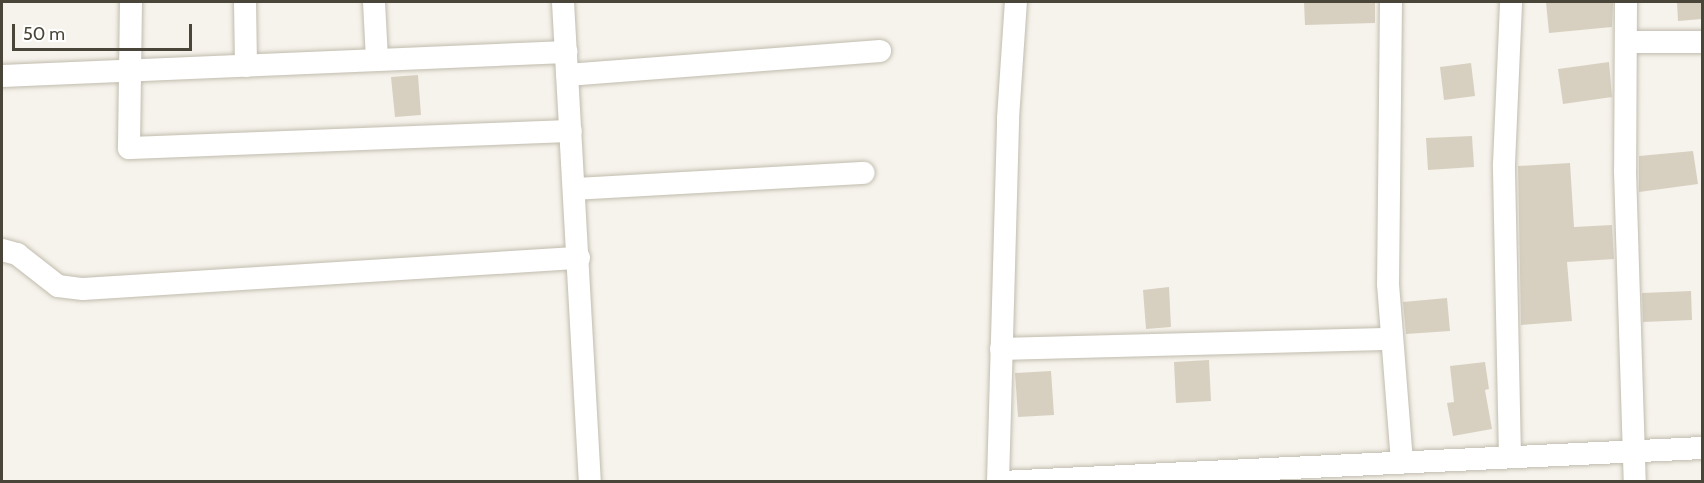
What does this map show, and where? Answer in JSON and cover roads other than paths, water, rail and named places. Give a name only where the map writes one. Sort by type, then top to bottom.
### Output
[{"type":"street","points":[[130,2],[129,148],[570,131]]},
{"type":"street","points":[[246,2],[246,66]]},
{"type":"street","points":[[374,2],[377,60]]},
{"type":"street","points":[[563,2],[590,482]]},
{"type":"street","points":[[1016,2],[1008,118],[1001,349],[1000,482],[1702,448]]},
{"type":"street","points":[[1391,2],[1388,284],[1402,462]]},
{"type":"street","points":[[1510,457],[1504,165],[1511,2]]},
{"type":"street","points":[[1626,2],[1625,171],[1635,482]]},
{"type":"street","points":[[1626,42],[1702,42]]},
{"type":"street","points":[[2,76],[377,60],[566,64],[880,51]]},
{"type":"street","points":[[574,189],[864,173]]},
{"type":"street","points":[[2,250],[18,254],[58,286],[83,289],[579,258]]},
{"type":"street","points":[[1001,349],[1392,339]]}]
